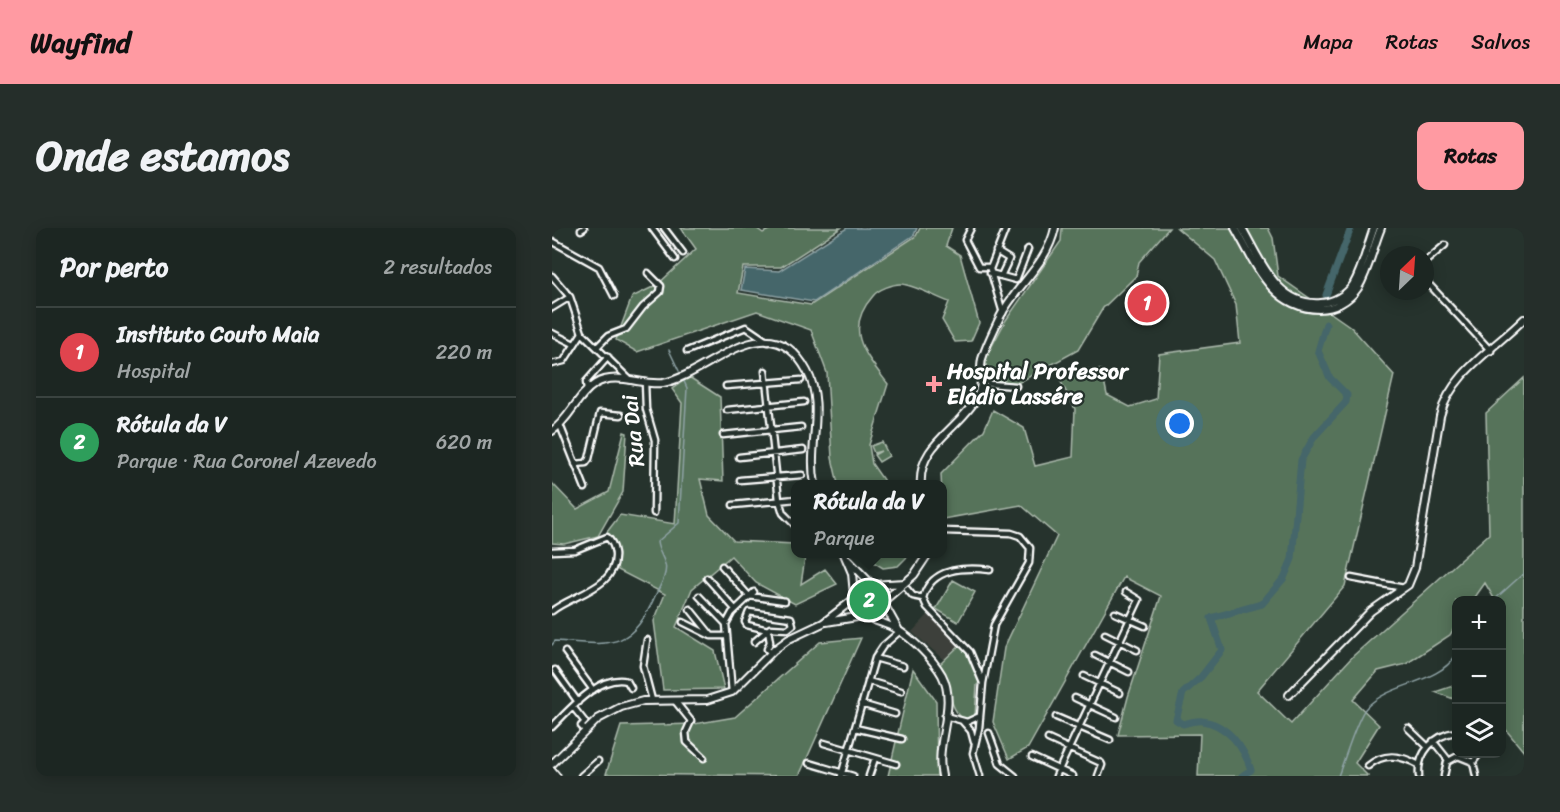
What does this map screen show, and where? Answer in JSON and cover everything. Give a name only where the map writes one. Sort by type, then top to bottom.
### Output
[{"type":"main road","points":[[921,480],[922,464],[928,452],[969,409],[981,388],[982,358],[1003,313],[1043,259],[1055,228]]},
{"type":"main road","points":[[1235,228],[1272,289],[1296,305],[1316,309],[1338,305],[1354,292],[1381,228]]},
{"type":"main road","points":[[1242,228],[1275,284],[1293,297],[1316,303],[1336,299],[1352,286],[1374,228]]},
{"type":"main road","points":[[1289,695],[1371,611],[1404,588],[1410,580],[1415,568],[1442,406],[1452,387],[1524,320]]},
{"type":"main road","points":[[552,431],[560,425],[587,390],[604,380],[670,381],[740,346],[768,342],[795,354],[813,384],[815,480]]},
{"type":"main road","points":[[846,558],[853,577],[855,609],[899,630]]},
{"type":"main road","points":[[847,558],[881,592],[884,603],[899,630],[940,673],[948,693],[940,748],[942,776]]},
{"type":"main road","points":[[823,623],[880,612],[884,603],[917,573],[926,558]]},
{"type":"main road","points":[[552,764],[584,725],[621,706],[652,700],[707,700],[732,692],[771,653],[789,639],[823,623],[863,587],[905,586]]},
{"type":"street","points":[[652,228],[675,259]]},
{"type":"street","points":[[664,228],[683,253]]},
{"type":"street","points":[[971,228],[965,242],[979,267],[1001,276],[1016,280],[1028,249]]},
{"type":"street","points":[[1003,313],[990,270],[1006,228]]},
{"type":"street","points":[[552,241],[599,267],[614,296]]},
{"type":"street","points":[[1434,254],[1445,245]]},
{"type":"street","points":[[996,251],[1009,257],[1001,276]]},
{"type":"street","points":[[598,346],[608,336],[626,329],[643,307],[661,290],[660,285],[648,273]]},
{"type":"street","points":[[552,276],[570,297],[582,333],[598,346],[630,380]]},
{"type":"street","points":[[1434,290],[1491,351]]},
{"type":"street","points":[[552,308],[570,297]]},
{"type":"street","points":[[687,351],[746,327],[768,342]]},
{"type":"street","points":[[552,333],[574,344]]},
{"type":"street","points":[[552,364],[564,361],[582,333]]},
{"type":"street","points":[[587,390],[586,382],[608,357]]},
{"type":"street","points":[[765,371],[780,500],[783,513],[791,522]]},
{"type":"street","points":[[982,379],[990,384],[1016,386]]},
{"type":"street","points":[[726,386],[801,380]]},
{"type":"street","name":"Rua Dai","points":[[645,382],[645,409],[655,440],[654,513]]},
{"type":"street","points":[[981,388],[990,384]]},
{"type":"street","points":[[726,410],[804,402]]},
{"type":"street","points":[[575,464],[586,463],[590,459],[600,412],[621,415]]},
{"type":"street","points":[[560,425],[585,488]]},
{"type":"street","points":[[723,435],[801,427]]},
{"type":"street","points":[[739,457],[803,450]]},
{"type":"street","points":[[740,480],[802,475]]},
{"type":"street","points":[[733,505],[791,499]]},
{"type":"street","points":[[947,531],[1011,533],[1020,536],[1030,548],[1029,563],[994,626],[974,742],[974,759],[980,776]]},
{"type":"street","points":[[552,551],[575,550],[607,537],[612,541],[615,558],[612,570],[605,580],[552,611]]},
{"type":"street","points":[[722,566],[749,596],[785,602]]},
{"type":"street","points":[[923,598],[930,585],[945,573],[959,569],[990,570]]},
{"type":"street","points":[[707,578],[735,609]]},
{"type":"street","points":[[1351,578],[1404,588]]},
{"type":"street","points":[[905,586],[913,596],[923,598]]},
{"type":"street","points":[[732,692],[726,624],[735,609],[754,592]]},
{"type":"street","points":[[1056,776],[1138,597],[1126,592]]},
{"type":"street","points":[[699,596],[726,624]]},
{"type":"street","points":[[923,598],[927,607],[970,652],[983,683]]},
{"type":"street","points":[[690,609],[712,636]]},
{"type":"street","points":[[754,642],[768,630],[776,627],[788,629],[792,627],[792,619],[749,612],[745,622],[747,625],[768,630]]},
{"type":"street","points":[[1115,613],[1145,626]]},
{"type":"street","points":[[683,622],[712,636],[726,636]]},
{"type":"street","points":[[768,630],[770,642],[767,649],[771,653]]},
{"type":"street","points":[[841,774],[875,658],[899,630]]},
{"type":"street","points":[[1105,634],[1137,650]]},
{"type":"street","points":[[647,639],[643,666],[652,700]]},
{"type":"street","points":[[565,652],[593,690]]},
{"type":"street","points":[[1095,655],[1129,672]]},
{"type":"street","points":[[875,658],[903,666]]},
{"type":"street","points":[[555,670],[578,702]]},
{"type":"street","points":[[1084,676],[1120,693]]},
{"type":"street","points":[[552,727],[593,690],[622,680],[627,681],[631,688]]},
{"type":"street","points":[[868,681],[901,691]]},
{"type":"street","points":[[1075,698],[1116,717]]},
{"type":"street","points":[[675,701],[691,721],[686,732],[687,742],[704,758]]},
{"type":"street","points":[[861,704],[895,714]]},
{"type":"street","points":[[573,707],[584,725]]},
{"type":"street","points":[[945,717],[963,722],[980,716]]},
{"type":"street","points":[[1056,717],[1110,740]]},
{"type":"street","points":[[963,722],[972,734],[974,742]]},
{"type":"street","points":[[855,728],[902,740]]},
{"type":"street","points":[[1408,728],[1428,747]]},
{"type":"street","points":[[989,733],[1000,764],[1015,776]]},
{"type":"street","points":[[1419,776],[1419,765],[1428,747],[1444,734],[1452,733]]},
{"type":"street","points":[[1048,739],[1101,763],[1098,776]]},
{"type":"street","points":[[1433,741],[1449,761]]},
{"type":"street","points":[[824,743],[896,764]]},
{"type":"street","points":[[1368,766],[1381,757],[1390,756],[1419,765]]},
{"type":"street","points":[[1443,776],[1443,769],[1449,761],[1462,756],[1473,762],[1477,775]]},
{"type":"street","points":[[1032,757],[1073,776]]},
{"type":"street","points":[[869,776],[875,758]]},
{"type":"street","points":[[1473,762],[1476,758]]},
{"type":"street","points":[[581,776],[598,761]]},
{"type":"street","points":[[809,763],[853,776]]},
{"type":"street","points":[[552,770],[557,776]]},
{"type":"shaded area","points":[[928,615],[959,645],[944,660],[912,632]]},
{"type":"green space","points":[[681,228],[756,228],[763,233],[773,228],[841,228],[781,267],[743,267],[738,293],[811,305],[916,236],[920,228],[952,228],[946,246],[960,255],[979,323],[971,341],[955,342],[942,320],[949,302],[908,285],[890,286],[875,294],[864,308],[859,320],[858,331],[865,352],[888,384],[869,445],[872,464],[883,480],[837,480],[832,458],[827,373],[811,330],[757,311],[637,352],[616,340],[632,297],[657,285],[696,249]]},
{"type":"green space","points":[[1062,228],[1169,228],[1139,262],[1136,276],[1103,308],[1078,350],[1016,384],[988,379],[985,359],[1006,320],[1061,241]]},
{"type":"green space","points":[[1177,228],[1268,228],[1273,238],[1278,276],[1351,327],[1394,375],[1345,586],[1257,691],[1291,724],[1353,656],[1489,534],[1486,413],[1524,378],[1524,752],[1506,730],[1506,596],[1493,596],[1485,583],[1476,596],[1452,596],[1452,632],[1450,635],[1406,664],[1378,671],[1353,700],[1379,725],[1355,763],[1368,776],[1198,776],[1200,734],[1118,735],[1161,596],[1124,577],[1028,748],[1009,759],[993,722],[1004,648],[1057,536],[1021,505],[947,518],[947,480],[941,480],[941,474],[984,430],[993,410],[1024,428],[1035,466],[1073,457],[1075,409],[1059,378],[1077,369],[1102,370],[1107,395],[1130,407],[1156,399],[1159,354],[1240,343],[1236,305],[1215,260]]},
{"type":"green space","points":[[689,377],[720,397],[723,481],[700,479],[709,515],[734,541],[791,544],[791,558],[805,558],[801,584],[825,569],[837,584],[795,604],[756,583],[731,556],[692,589],[676,627],[715,651],[724,689],[663,690],[654,621],[665,594],[618,570],[607,532],[620,515],[675,524],[682,403],[672,389]]},
{"type":"green space","points":[[624,432],[627,433],[623,492],[598,536],[564,544],[552,543],[552,483],[577,509],[609,492]]},
{"type":"green space","points":[[882,442],[889,456],[879,462],[874,455],[881,451],[874,453],[871,446]]},
{"type":"green space","points":[[869,558],[906,558],[898,566],[883,568]]},
{"type":"green space","points":[[953,580],[975,592],[958,622],[936,609]]},
{"type":"green space","points":[[864,589],[874,589],[881,596],[881,606],[874,613],[864,613],[857,606],[857,596]]},
{"type":"green space","points":[[861,638],[799,776],[606,774],[621,726],[694,724],[735,717],[820,642]]},
{"type":"green space","points":[[961,644],[976,668],[980,682],[977,685],[975,716],[967,720],[956,711],[939,665]]},
{"type":"green space","points":[[913,669],[936,701],[937,776],[888,776]]},
{"type":"green space","points":[[1452,686],[1452,698],[1435,692]]},
{"type":"water","points":[[847,228],[917,228],[914,235],[814,302],[741,290],[745,269],[779,271]]},
{"type":"waterway","points":[[1326,295],[1351,228]]},
{"type":"waterway","points":[[1242,776],[1251,770],[1248,761],[1239,745],[1227,732],[1211,723],[1195,721],[1183,724],[1176,720],[1183,693],[1201,677],[1222,650],[1211,618],[1262,604],[1284,578],[1292,559],[1301,460],[1314,437],[1346,402],[1347,395],[1330,378],[1318,351],[1326,324]]},
{"type":"waterway","points":[[669,350],[679,371]]},
{"type":"waterway","points":[[552,645],[555,641],[605,643],[628,635],[647,613],[660,587],[666,568],[657,542],[679,523],[687,388],[683,379]]},
{"type":"waterway","points":[[1499,596],[1524,573]]},
{"type":"waterway","points":[[1338,776],[1366,708],[1376,699],[1437,672],[1452,660]]},
{"type":"place","name":"Instituto Couto Maia","points":[[1147,303]]},
{"type":"place","name":"Hospital Professor Eládio Lassére","points":[[934,384]]},
{"type":"place","name":"Rótula da V","points":[[869,600]]}]
